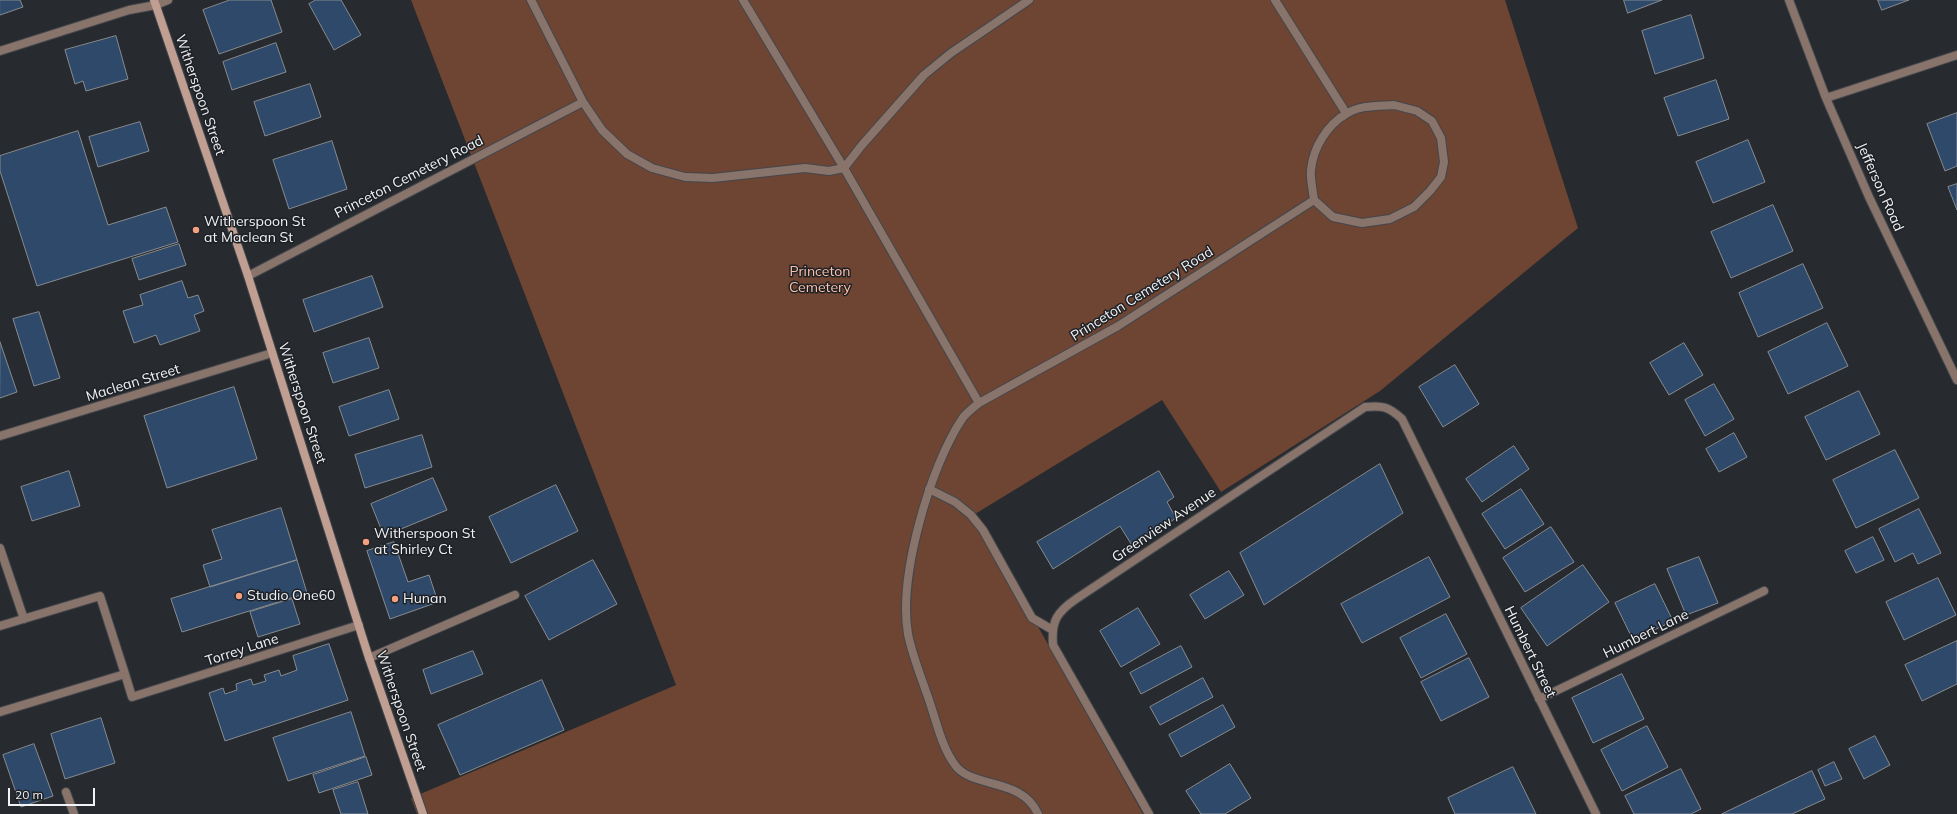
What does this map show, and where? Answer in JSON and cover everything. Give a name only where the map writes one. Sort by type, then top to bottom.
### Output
[{"type":"street","points":[[0,51],[155,2],[168,0]]},
{"type":"street","points":[[531,0],[583,102],[602,130],[627,154],[652,168],[685,177],[713,178],[805,168],[829,171],[844,168],[862,145],[924,76],[951,53],[1029,0]]},
{"type":"street","points":[[743,0],[844,168],[979,403]]},
{"type":"street","points":[[1275,0],[1346,113]]},
{"type":"street","name":"Jefferson Road","points":[[1789,0],[1826,98],[1877,215],[1957,380]]},
{"type":"street","name":"Witherspoon Street","points":[[155,2],[248,276],[369,658],[422,814]]},
{"type":"street","points":[[1826,98],[1957,55]]},
{"type":"street","name":"Princeton Cemetery Road","points":[[248,276],[583,102]]},
{"type":"street","points":[[1394,105],[1417,110],[1432,121],[1441,138],[1444,162],[1440,177],[1430,191],[1414,207],[1390,219],[1362,223],[1333,217],[1314,200],[1311,170],[1317,147],[1328,128],[1346,113],[1371,106],[1394,105]]},
{"type":"street","name":"Princeton Cemetery Road","points":[[1038,814],[1035,807],[1024,797],[1003,785],[970,777],[956,766],[944,744],[908,634],[907,606],[909,576],[915,537],[929,490],[941,458],[962,418],[979,403],[1118,326],[1314,200]]},
{"type":"street","name":"Maclean Street","points":[[0,436],[272,353]]},
{"type":"street","name":"Greenview Avenue","points":[[1051,629],[1058,614],[1065,606],[1365,407],[1378,405],[1391,409],[1402,419],[1442,500]]},
{"type":"street","points":[[929,490],[955,502],[970,515],[983,530],[1032,618],[1051,629],[1053,645],[1149,814]]},
{"type":"street","name":"Humbert Street","points":[[1442,500],[1596,814]]},
{"type":"street","points":[[0,548],[24,619]]},
{"type":"street","name":"Humbert Lane","points":[[1539,699],[1764,591]]},
{"type":"street","points":[[369,658],[514,595]]},
{"type":"street","points":[[0,626],[100,596],[125,674],[0,712]]},
{"type":"street","name":"Torrey Lane","points":[[125,674],[132,698],[359,625]]},
{"type":"street","points":[[66,792],[74,814]]},
{"type":"green space","name":"Princeton Cemetery","points":[[411,0],[1505,0],[1578,228],[1380,391],[1221,492],[1162,400],[975,514],[1143,814],[417,814],[411,798],[676,685]]},
{"type":"building","points":[[0,0],[20,0],[23,7],[0,15]]},
{"type":"building","points":[[230,0],[271,0],[282,32],[219,54],[203,10]]},
{"type":"building","points":[[316,0],[341,0],[361,35],[334,50],[309,4]]},
{"type":"building","points":[[1624,0],[1662,0],[1628,13]]},
{"type":"building","points":[[1878,0],[1909,0],[1882,10]]},
{"type":"building","points":[[1691,15],[1704,58],[1655,74],[1642,31]]},
{"type":"building","points":[[116,36],[128,79],[86,91],[83,81],[75,84],[65,50]]},
{"type":"building","points":[[276,43],[286,72],[232,90],[223,62]]},
{"type":"building","points":[[1716,80],[1729,119],[1678,136],[1664,98]]},
{"type":"building","points":[[310,84],[321,117],[265,136],[254,102]]},
{"type":"building","points":[[1957,113],[1957,166],[1945,171],[1927,124]]},
{"type":"building","points":[[140,122],[149,151],[98,167],[89,137]]},
{"type":"building","points":[[78,131],[108,225],[166,207],[178,242],[37,286],[0,171],[0,156]]},
{"type":"building","points":[[1748,140],[1765,182],[1713,203],[1696,162]]},
{"type":"building","points":[[332,141],[347,189],[289,209],[273,160]]},
{"type":"building","points":[[1957,184],[1957,210],[1948,187]]},
{"type":"building","points":[[1773,205],[1793,251],[1731,278],[1711,232]]},
{"type":"building","points":[[179,244],[186,265],[139,280],[132,259]]},
{"type":"building","points":[[1803,264],[1823,308],[1758,337],[1739,293]]},
{"type":"building","points":[[372,276],[383,307],[314,332],[303,300]]},
{"type":"building","points":[[182,281],[188,298],[198,295],[204,311],[194,315],[200,331],[160,345],[156,335],[134,343],[123,311],[143,305],[140,295]]},
{"type":"building","points":[[39,312],[60,378],[34,386],[13,319]]},
{"type":"building","points":[[1827,323],[1848,366],[1788,394],[1768,352]]},
{"type":"building","points":[[369,338],[379,368],[333,383],[323,353]]},
{"type":"building","points":[[0,342],[17,392],[0,398]]},
{"type":"building","points":[[1684,343],[1703,375],[1669,395],[1650,363]]},
{"type":"building","points":[[1455,365],[1479,404],[1443,427],[1419,387]]},
{"type":"building","points":[[1714,384],[1734,419],[1705,436],[1685,400]]},
{"type":"building","points":[[234,387],[257,459],[167,488],[144,416]]},
{"type":"building","points":[[389,390],[399,419],[349,436],[339,407]]},
{"type":"building","points":[[1859,391],[1880,434],[1826,460],[1805,417]]},
{"type":"building","points":[[1734,433],[1747,457],[1719,472],[1706,449]]},
{"type":"building","points":[[422,435],[432,467],[365,488],[355,455]]},
{"type":"building","points":[[1514,446],[1529,469],[1482,502],[1466,479]]},
{"type":"building","points":[[1895,450],[1919,498],[1856,528],[1833,480]]},
{"type":"building","points":[[1380,464],[1403,513],[1264,605],[1240,553]]},
{"type":"building","points":[[69,471],[80,506],[32,521],[21,487]]},
{"type":"building","points":[[1159,471],[1174,497],[1167,502],[1176,518],[1133,547],[1120,526],[1053,569],[1037,542]]},
{"type":"building","points":[[433,478],[447,510],[384,536],[371,504]]},
{"type":"building","points":[[556,485],[578,531],[511,563],[489,517]]},
{"type":"building","points":[[1521,489],[1544,524],[1505,549],[1482,514]]},
{"type":"building","points":[[281,508],[297,560],[210,587],[203,565],[222,559],[212,530]]},
{"type":"building","points":[[1919,509],[1941,553],[1918,564],[1913,553],[1895,562],[1879,529]]},
{"type":"building","points":[[1551,527],[1574,562],[1525,592],[1503,558]]},
{"type":"building","points":[[1873,537],[1884,560],[1856,573],[1845,551]]},
{"type":"building","points":[[394,542],[408,582],[429,575],[438,602],[390,619],[367,551]]},
{"type":"building","points":[[1429,557],[1450,597],[1362,643],[1341,604]]},
{"type":"building","points":[[1699,557],[1718,603],[1686,615],[1667,569]]},
{"type":"building","name":"Studio One60","points":[[297,560],[307,593],[182,632],[171,599]]},
{"type":"building","points":[[593,560],[617,604],[549,640],[525,596]]},
{"type":"building","points":[[1583,565],[1609,602],[1547,646],[1521,608]]},
{"type":"building","points":[[1229,571],[1244,595],[1205,619],[1190,595]]},
{"type":"building","points":[[1938,578],[1956,615],[1904,640],[1886,602]]},
{"type":"building","points":[[1655,584],[1673,621],[1633,640],[1615,603]]},
{"type":"building","points":[[292,599],[300,624],[258,637],[250,612]]},
{"type":"building","points":[[1138,608],[1160,644],[1121,667],[1100,631]]},
{"type":"building","points":[[1446,614],[1467,654],[1421,678],[1400,638]]},
{"type":"building","points":[[1957,641],[1957,684],[1922,701],[1905,665]]},
{"type":"building","points":[[329,644],[348,700],[225,741],[209,693],[223,688],[225,694],[237,690],[236,684],[251,679],[253,685],[266,681],[264,675],[279,670],[281,676],[297,670],[293,656]]},
{"type":"building","points":[[1181,646],[1192,667],[1141,694],[1130,673]]},
{"type":"building","points":[[473,651],[483,674],[431,694],[423,670]]},
{"type":"building","points":[[1469,658],[1489,697],[1441,721],[1421,682]]},
{"type":"building","points":[[1622,674],[1644,719],[1593,743],[1572,698]]},
{"type":"building","points":[[1203,678],[1213,697],[1160,725],[1150,707]]},
{"type":"building","points":[[542,680],[564,730],[460,775],[438,725]]},
{"type":"building","points":[[1223,705],[1235,727],[1181,757],[1169,735]]},
{"type":"building","points":[[351,712],[365,756],[288,781],[273,738]]},
{"type":"building","points":[[101,718],[115,763],[65,779],[51,734]]},
{"type":"building","points":[[1647,726],[1668,767],[1622,791],[1601,750]]},
{"type":"building","points":[[1875,736],[1890,765],[1864,779],[1849,749]]},
{"type":"building","points":[[34,744],[53,796],[21,807],[3,755]]},
{"type":"building","points":[[366,757],[372,775],[319,793],[313,775]]},
{"type":"building","points":[[1834,762],[1842,779],[1825,786],[1818,770]]},
{"type":"building","points":[[1230,764],[1251,798],[1225,814],[1201,814],[1186,791]]},
{"type":"building","points":[[1513,767],[1536,814],[1455,814],[1448,798]]},
{"type":"building","points":[[1681,769],[1701,809],[1691,814],[1634,814],[1625,796]]},
{"type":"building","points":[[1812,771],[1825,799],[1792,814],[1722,814]]},
{"type":"building","points":[[358,782],[368,814],[341,814],[333,790]]},
{"type":"place","name":"Witherspoon St at Maclean St","points":[[196,230]]},
{"type":"place","name":"Witherspoon St at Shirley Ct","points":[[366,542]]},
{"type":"place","name":"Studio One60","points":[[239,596]]},
{"type":"place","name":"Hunan","points":[[395,599]]}]
